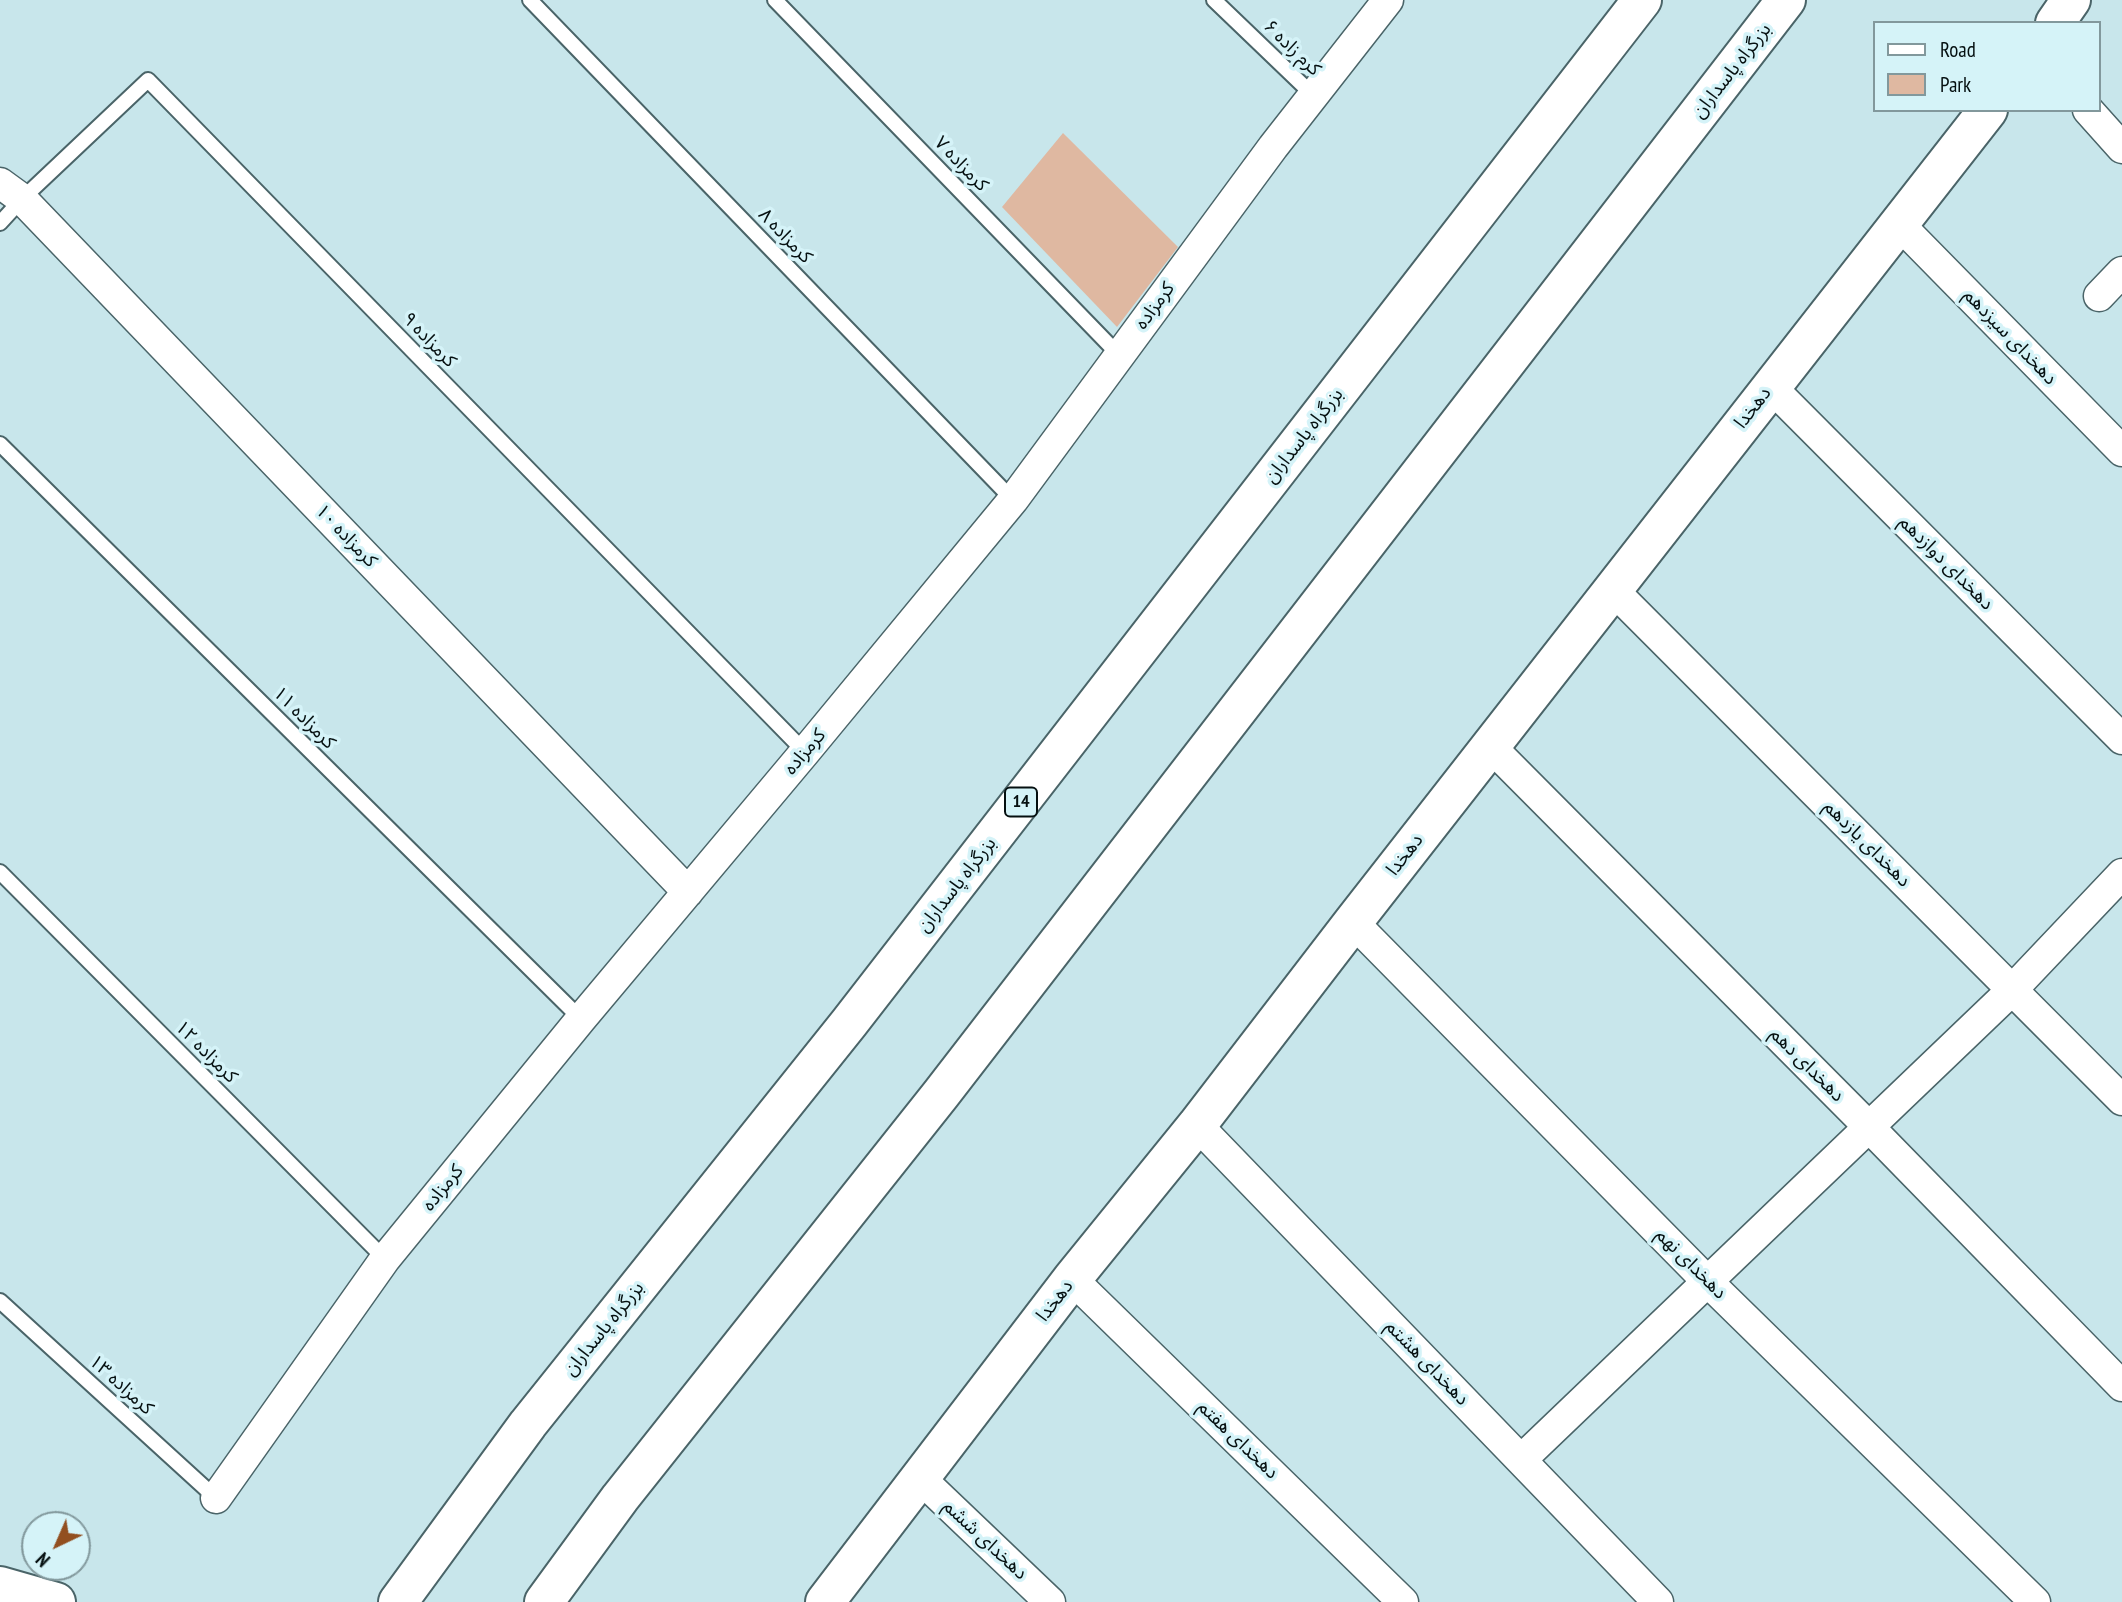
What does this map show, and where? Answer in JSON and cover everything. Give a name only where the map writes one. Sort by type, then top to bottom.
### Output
[{"type":"main road","name":"بزرگراه پاسداران","points":[[398,1602],[528,1423],[849,1023],[1642,0]]},
{"type":"main road","name":"بزرگراه پاسداران","points":[[544,1602],[620,1498],[941,1094],[1787,0]]},
{"type":"main road","points":[[2056,21],[2071,0]]},
{"type":"main road","name":"دهخدا","points":[[825,1602],[1072,1279],[1197,1125],[1770,386],[1986,112]]},
{"type":"main road","points":[[0,1586],[56,1602]]},
{"type":"street","name":"کرمزاده","points":[[216,1497],[385,1259],[1013,500],[1273,147],[1388,0]]},
{"type":"street","points":[[2090,112],[2122,148]]},
{"type":"street","name":"کرمزاده ١٠","points":[[11,191],[688,892]]},
{"type":"street","name":"دهخدای سیزدهم","points":[[1898,223],[2122,451]]},
{"type":"street","points":[[2099,296],[2122,272]]},
{"type":"street","name":"دهخدای دوازدهم","points":[[1770,386],[2122,739]]},
{"type":"street","name":"دهخدای یازدهم","points":[[1612,589],[2122,1100]]},
{"type":"street","name":"دهخدای دهم","points":[[1490,746],[2122,1386]]},
{"type":"street","points":[[1521,1460],[2012,989],[2122,874]]},
{"type":"street","name":"دهخدای نهم","points":[[1353,922],[1707,1280],[2035,1602]]},
{"type":"street","name":"دهخدای هشتم","points":[[1197,1125],[1658,1602]]},
{"type":"street","name":"دهخدای هفتم","points":[[1072,1279],[1403,1602]]},
{"type":"street","name":"دهخدای ششم","points":[[920,1478],[1050,1602]]},
{"type":"lane","name":"کرمزاده ٨","points":[[530,0],[1013,500]]},
{"type":"lane","name":"کرمزاده ٧","points":[[775,0],[1119,355]]},
{"type":"lane","name":"کرم زاده ۶","points":[[1214,0],[1313,95]]},
{"type":"lane","name":"کرمزاده ٩","points":[[11,191],[148,80],[805,752]]},
{"type":"lane","points":[[0,223],[11,191]]},
{"type":"lane","name":"کرمزاده ١١","points":[[0,444],[581,1019]]},
{"type":"lane","name":"کرمزاده ١٢","points":[[0,872],[385,1259]]},
{"type":"lane","name":"کرمزاده ۱۳","points":[[0,1301],[216,1497]]},
{"type":"green space","points":[[1063,133],[1178,247],[1117,327],[1002,207]]}]
